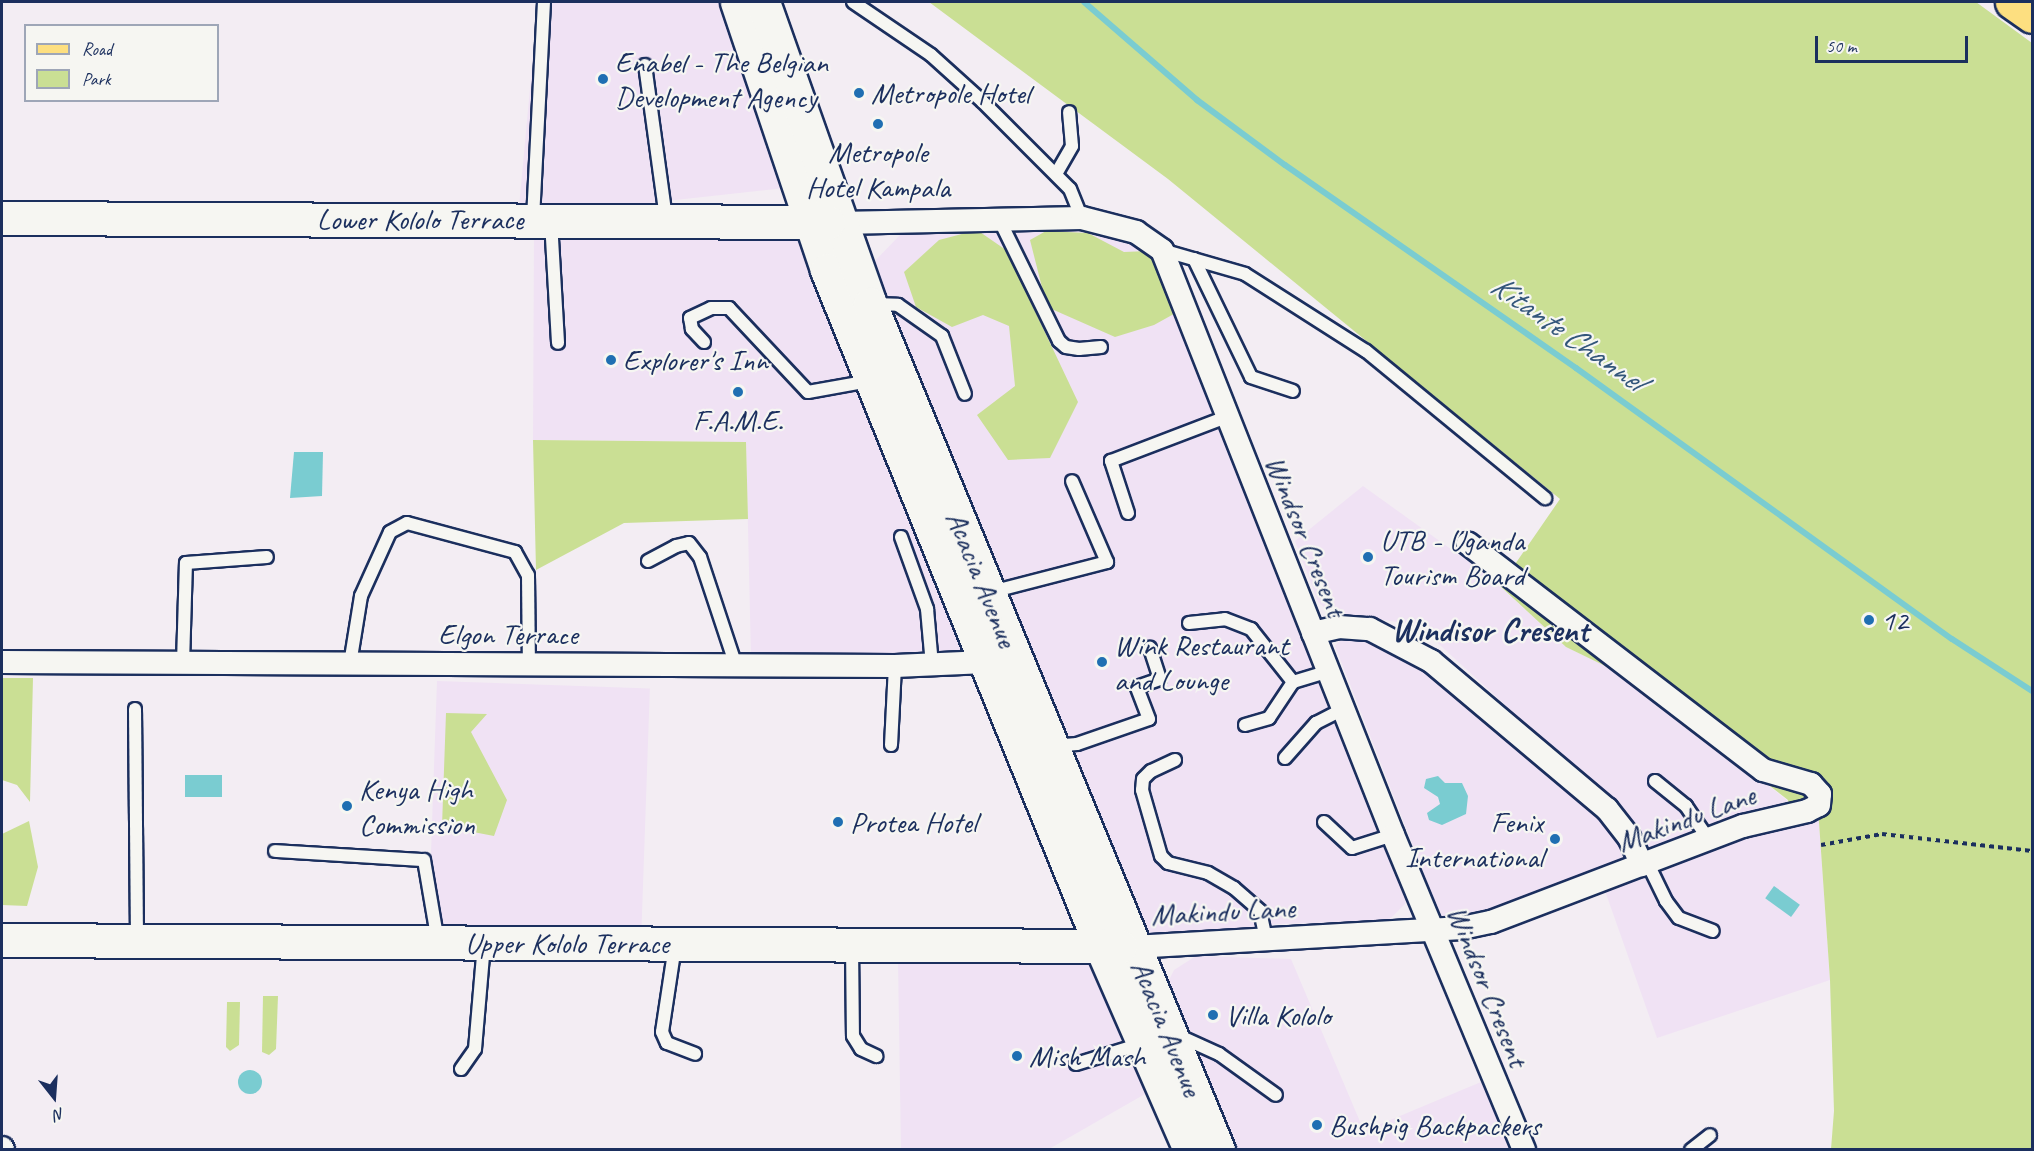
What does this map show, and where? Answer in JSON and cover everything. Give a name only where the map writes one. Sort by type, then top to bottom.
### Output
[{"type":"main road","name":"Acacia Avenue","points":[[737,2],[998,656],[1101,946],[1155,1036],[1218,1149]]},
{"type":"main road","name":"Acacia Avenue","points":[[763,2],[824,222],[870,304],[885,374],[987,593],[998,656],[1049,747],[1133,947],[1155,1036],[1190,1149]]},
{"type":"main road","points":[[2012,2],[2032,16]]},
{"type":"main road","name":"Lower Kololo Terrace","points":[[2,218],[824,222]]},
{"type":"main road","name":"Upper Kololo Terrace","points":[[2,940],[676,942],[1133,947]]},
{"type":"street","points":[[824,222],[1082,218],[1136,232],[1162,250]]},
{"type":"street","name":"Windsor Cresent","points":[[1162,250],[1226,417],[1393,835],[1524,1149]]},
{"type":"street","name":"Makindu Lane","points":[[1133,947],[1433,930],[1491,922],[1752,823],[1807,811],[1819,805],[1820,794],[1811,784],[1763,770],[1468,544]]},
{"type":"street","points":[[1313,633],[1339,627],[1370,629],[1431,661],[1607,809],[1629,837],[1645,863]]},
{"type":"street","name":"Elgon Terrace","points":[[2,662],[895,666],[932,665],[998,656]]},
{"type":"lane","points":[[544,2],[542,220],[558,343]]},
{"type":"lane","points":[[853,2],[931,55],[1070,189],[1082,218]]},
{"type":"lane","points":[[645,65],[666,221]]},
{"type":"lane","points":[[1056,174],[1072,146],[1069,112]]},
{"type":"lane","points":[[999,219],[1059,341],[1066,347],[1079,350],[1101,347]]},
{"type":"lane","points":[[1162,250],[1245,274],[1366,351],[1545,498]]},
{"type":"lane","points":[[1194,259],[1251,377],[1293,391]]},
{"type":"lane","points":[[870,304],[898,305],[942,336],[965,394]]},
{"type":"lane","points":[[704,342],[692,329],[690,318],[711,308],[729,308],[808,392],[885,374]]},
{"type":"lane","points":[[1128,513],[1111,461],[1226,417]]},
{"type":"lane","points":[[987,593],[1107,562],[1072,481]]},
{"type":"lane","points":[[350,664],[360,596],[390,531],[407,523],[515,552],[528,575],[529,664]]},
{"type":"lane","points":[[901,537],[927,609],[932,665]]},
{"type":"lane","points":[[648,561],[676,546],[689,543],[700,557],[736,666]]},
{"type":"lane","points":[[183,663],[186,563],[267,557]]},
{"type":"lane","points":[[1189,623],[1226,619],[1251,629],[1293,682]]},
{"type":"lane","points":[[1049,747],[1077,744],[1149,719],[1137,687],[1160,679],[1150,648]]},
{"type":"lane","points":[[891,746],[895,666]]},
{"type":"lane","points":[[1245,725],[1269,717],[1293,682],[1329,671]]},
{"type":"lane","points":[[135,709],[136,942]]},
{"type":"lane","points":[[1285,758],[1316,723],[1344,709]]},
{"type":"lane","points":[[1175,760],[1151,771],[1143,779],[1142,790],[1161,856],[1168,863],[1208,873],[1234,888],[1260,911],[1266,939]]},
{"type":"lane","points":[[1655,781],[1686,806],[1708,839]]},
{"type":"lane","points":[[1324,822],[1352,848],[1393,835]]},
{"type":"lane","points":[[275,851],[424,860],[438,943]]},
{"type":"lane","points":[[1645,863],[1666,901],[1679,918],[1713,931]]},
{"type":"lane","points":[[676,942],[663,1032],[666,1043],[695,1054]]},
{"type":"lane","points":[[461,1069],[475,1049],[484,943]]},
{"type":"lane","points":[[852,944],[853,1036],[861,1049],[876,1056]]},
{"type":"lane","points":[[1076,1064],[1155,1036],[1219,1054],[1276,1095]]},
{"type":"lane","points":[[1691,1149],[1710,1135]]},
{"type":"path","points":[[1821,845],[1882,834],[2032,851]]},
{"type":"shaded area","points":[[538,2],[732,3],[785,188],[630,205],[519,207]]},
{"type":"shaded area","points":[[1090,228],[1141,244],[1164,268],[1408,888],[1405,904],[1388,921],[1277,924],[1162,943],[1146,942],[869,267],[901,234]]},
{"type":"shaded area","points":[[534,233],[782,233],[803,242],[983,623],[964,657],[751,657],[746,442],[533,440]]},
{"type":"shaded area","points":[[1363,486],[1487,575],[1566,647],[1632,679],[1788,801],[1658,849],[1642,844],[1623,813],[1429,635],[1404,623],[1330,612],[1318,602],[1295,541]]},
{"type":"shaded area","points":[[1340,640],[1383,644],[1422,661],[1611,827],[1623,840],[1622,858],[1474,916],[1451,921],[1440,915],[1335,646]]},
{"type":"shaded area","points":[[437,681],[650,688],[641,932],[428,925]]},
{"type":"shaded area","points":[[1818,808],[1830,980],[1657,1038],[1604,888]]},
{"type":"shaded area","points":[[1094,940],[1159,1086],[1049,1149],[901,1149],[898,960]]},
{"type":"shaded area","points":[[1196,956],[1291,959],[1364,1131],[1481,1082],[1512,1149],[1229,1149],[1165,988],[1174,970]]},
{"type":"green space","points":[[929,2],[1976,2],[2032,43],[2032,1149],[1831,1149],[1834,1111],[1830,980],[1818,808],[1791,818],[1788,800],[1632,679],[1566,647],[1500,586],[1560,499],[1168,179]]},
{"type":"green space","points":[[977,230],[1006,250],[1078,402],[1050,458],[1008,460],[977,415],[1015,386],[1009,326],[983,315],[952,327],[916,307],[904,272],[939,240]]},
{"type":"green space","points":[[1046,231],[1088,233],[1124,252],[1148,251],[1181,310],[1154,325],[1115,337],[1047,307],[1030,240]]},
{"type":"green space","points":[[533,440],[746,442],[748,519],[624,523],[536,570]]},
{"type":"green space","points":[[2,678],[33,678],[30,802],[17,785],[2,780]]},
{"type":"green space","points":[[446,713],[487,714],[471,732],[507,800],[494,836],[442,826]]},
{"type":"green space","points":[[29,821],[38,867],[27,906],[2,905],[2,834]]},
{"type":"green space","points":[[263,996],[278,996],[276,1049],[269,1055],[262,1052]]},
{"type":"green space","points":[[227,1002],[240,1002],[239,1045],[230,1051],[226,1047]]},
{"type":"water","points":[[294,452],[323,452],[322,496],[290,498]]},
{"type":"water","points":[[185,775],[222,775],[222,797],[185,797]]},
{"type":"water","points":[[1438,776],[1445,783],[1462,783],[1468,796],[1466,814],[1442,825],[1429,820],[1427,813],[1440,804],[1438,797],[1424,788],[1426,779]]},
{"type":"water","points":[[1774,886],[1800,905],[1791,917],[1765,898]]},
{"type":"water","points":[[250,1070],[259,1073],[262,1082],[259,1091],[250,1094],[241,1091],[238,1082],[241,1073]]},
{"type":"waterway","name":"Kitante Channel","points":[[1084,2],[1197,100],[1285,165],[1576,368],[1952,639],[2032,691]]},
{"type":"place","name":"Enabel - The Belgian Development Agency","points":[[603,79]]},
{"type":"place","name":"Metropole Hotel","points":[[859,93]]},
{"type":"place","name":"Metropole Hotel Kampala","points":[[878,124]]},
{"type":"place","name":"Explorer's Inn","points":[[611,360]]},
{"type":"place","name":"F.A.M.E.","points":[[738,392]]},
{"type":"place","name":"UTB - Uganda Tourism Board","points":[[1368,557]]},
{"type":"place","name":"12","points":[[1869,620]]},
{"type":"place","name":"Wink Restaurant and Lounge","points":[[1102,662]]},
{"type":"place","name":"Kenya High Commission","points":[[347,806]]},
{"type":"place","name":"Protea Hotel","points":[[838,822]]},
{"type":"place","name":"Fenix International","points":[[1555,839]]},
{"type":"place","name":"Villa Kololo","points":[[1213,1015]]},
{"type":"place","name":"Mish Mash","points":[[1017,1056]]},
{"type":"place","name":"Bushpig Backpackers","points":[[1317,1125]]},
{"type":"district","name":"Windisor Cresent","points":[[1490,631]]}]
